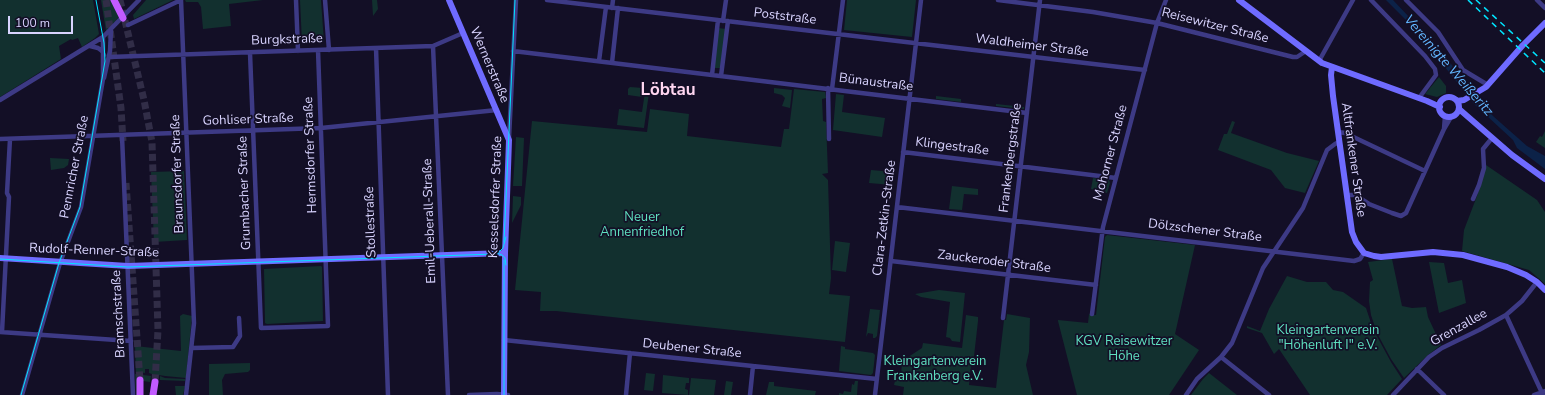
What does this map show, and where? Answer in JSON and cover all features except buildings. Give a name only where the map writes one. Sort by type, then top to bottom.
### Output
[{"type":"main road","points":[[114,0],[125,16]]},
{"type":"main road","points":[[118,0],[125,16]]},
{"type":"main road","points":[[140,380],[140,395]]},
{"type":"main road","points":[[153,395],[155,382]]},
{"type":"street","points":[[0,100],[103,37],[139,0]]},
{"type":"street","points":[[128,25],[181,0]]},
{"type":"street","name":"Braunsdorfer Straße","points":[[181,0],[194,323],[186,395]]},
{"type":"street","points":[[296,0],[298,51]]},
{"type":"street","points":[[325,0],[329,50]]},
{"type":"street","name":"Wernerstraße","points":[[449,0],[509,140]]},
{"type":"street","name":"Kesselsdorfer Straße","points":[[504,395],[505,253],[516,0]]},
{"type":"street","name":"Poststraße","points":[[547,0],[916,44]]},
{"type":"street","points":[[612,8],[613,0]]},
{"type":"street","points":[[513,51],[712,75],[726,0]]},
{"type":"street","points":[[829,139],[830,89],[843,0]]},
{"type":"street","name":"Clara-Zetkin-Straße","points":[[875,395],[921,0]]},
{"type":"street","name":"Reisewitzer Straße","points":[[998,0],[1040,2],[1157,23],[1293,57],[1297,57],[1306,51]]},
{"type":"street","name":"Mohorner Straße","points":[[1092,314],[1102,231],[1157,23],[1166,0]]},
{"type":"street","points":[[1239,0],[1319,61],[1332,67],[1441,104]]},
{"type":"street","points":[[1319,61],[1353,0]]},
{"type":"street","points":[[1371,0],[1433,66],[1436,75],[1420,96]]},
{"type":"street","points":[[1406,0],[1438,32],[1463,70],[1487,86]]},
{"type":"street","points":[[1537,0],[1545,8]]},
{"type":"street","name":"Frankenbergstraße","points":[[1003,318],[1040,2]]},
{"type":"street","points":[[599,61],[606,7]]},
{"type":"street","points":[[612,63],[618,8]]},
{"type":"street","points":[[721,76],[723,21]]},
{"type":"street","points":[[1441,104],[1442,113],[1456,109],[1479,93],[1484,92],[1487,86],[1522,45],[1545,23]]},
{"type":"street","name":"Pennricher Straße","points":[[22,395],[61,262],[80,212],[103,79],[105,77],[111,30]]},
{"type":"street","name":"Burgkstraße","points":[[107,57],[433,46],[463,33]]},
{"type":"street","name":"Pennricher Straße","points":[[103,37],[107,57]]},
{"type":"street","name":"Waldheimer Straße","points":[[916,44],[1145,70]]},
{"type":"street","points":[[90,46],[98,48],[107,57]]},
{"type":"street","name":"Emil-Ueberall-Straße","points":[[433,46],[448,395]]},
{"type":"street","name":"Stollestraße","points":[[376,48],[388,395]]},
{"type":"street","name":"Hermsdorfer Straße","points":[[259,261],[261,328],[328,326],[318,50]]},
{"type":"street","name":"Grumbacher Straße","points":[[250,52],[259,261]]},
{"type":"street","name":"Altfrankener Straße","points":[[1332,67],[1331,75],[1339,142],[1353,237],[1364,253]]},
{"type":"street","name":"Bünaustraße","points":[[712,75],[1027,113]]},
{"type":"street","points":[[1441,104],[1447,98],[1450,98],[1456,109],[1512,155],[1545,179]]},
{"type":"street","points":[[1347,195],[1355,195],[1369,204],[1392,214],[1404,215],[1444,129],[1456,109]]},
{"type":"street","name":"Gohliser Straße","points":[[0,139],[187,134],[321,128],[497,110]]},
{"type":"street","points":[[1338,132],[1345,133],[1425,170]]},
{"type":"street","name":"Bramschstraße","points":[[122,136],[134,395]]},
{"type":"street","points":[[1474,199],[1480,185],[1484,168],[1483,149],[1492,138]]},
{"type":"street","points":[[10,139],[3,258],[1,332],[131,341]]},
{"type":"street","points":[[1186,395],[1197,379],[1221,357],[1232,344],[1257,279],[1274,250],[1303,208],[1328,150],[1339,142]]},
{"type":"street","name":"Klingestraße","points":[[903,152],[1116,178]]},
{"type":"street","name":"Dölzschener Straße","points":[[897,207],[1354,260],[1360,259],[1364,253]]},
{"type":"street","points":[[1364,253],[1381,257],[1426,252],[1450,253],[1507,267],[1526,275],[1545,290]]},
{"type":"street","points":[[326,258],[505,253]]},
{"type":"street","name":"Rudolf-Renner-Straße","points":[[3,258],[128,266],[326,258]]},
{"type":"street","name":"Zauckeroder Straße","points":[[891,261],[1096,285]]},
{"type":"street","name":"Grenzallee","points":[[1393,395],[1429,357],[1442,348],[1506,315],[1522,301],[1536,282]]},
{"type":"street","points":[[1506,315],[1543,392],[1534,395]]},
{"type":"street","points":[[192,348],[233,347],[240,336],[239,318]]},
{"type":"street","name":"Deubener Straße","points":[[504,340],[877,379]]},
{"type":"street","points":[[626,395],[630,353]]},
{"type":"street","points":[[1221,357],[1269,395]]},
{"type":"street","points":[[750,395],[753,366]]},
{"type":"street","points":[[1417,370],[1444,395]]},
{"type":"street","points":[[469,395],[508,395]]},
{"type":"green space","points":[[0,0],[93,0],[99,34],[82,47],[78,38],[71,39],[59,46],[61,59],[0,97]]},
{"type":"green space","points":[[101,0],[112,0],[119,17],[106,31]]},
{"type":"green space","points":[[146,0],[173,0],[134,19],[133,15]]},
{"type":"green space","points":[[185,0],[263,0],[229,4],[231,26],[203,29],[201,7],[198,2],[186,2]]},
{"type":"green space","points":[[300,0],[321,0],[324,42],[302,43]]},
{"type":"green space","points":[[372,0],[377,0],[378,9],[373,16]]},
{"type":"green space","points":[[847,0],[916,0],[912,37],[844,30]]},
{"type":"green space","points":[[718,28],[726,29],[721,68],[714,68]]},
{"type":"green space","points":[[1439,77],[1446,86],[1446,93],[1437,97],[1425,94]]},
{"type":"green space","points":[[630,87],[643,88],[642,97],[628,95],[628,89]]},
{"type":"green space","points":[[774,88],[792,90],[790,108],[782,106],[785,98],[782,95],[774,93]]},
{"type":"green space","name":"Neuer Annenfriedhof","points":[[794,89],[825,92],[826,98],[822,99],[823,121],[826,122],[828,173],[822,174],[828,180],[831,278],[829,294],[850,296],[845,342],[556,311],[540,311],[541,292],[515,290],[532,121],[647,132],[650,109],[689,114],[687,136],[781,147],[784,129],[789,129]]},
{"type":"green space","points":[[645,92],[649,93],[644,128],[617,125],[619,109],[642,112]]},
{"type":"green space","points":[[836,94],[844,95],[842,112],[885,118],[882,137],[833,130]]},
{"type":"green space","points":[[936,96],[961,99],[961,102],[936,99]]},
{"type":"green space","points":[[996,104],[1024,107],[1024,109],[996,106]]},
{"type":"green space","points":[[1232,121],[1235,122],[1231,133],[1287,153],[1319,161],[1305,193],[1285,188],[1271,170],[1218,150],[1224,134],[1227,134]]},
{"type":"green space","points":[[1545,131],[1545,148],[1536,142],[1540,136],[1542,137]]},
{"type":"green space","points":[[516,137],[524,138],[522,186],[513,186]]},
{"type":"green space","points":[[50,158],[69,159],[68,165],[64,168],[51,170]]},
{"type":"green space","points":[[1486,165],[1537,200],[1545,212],[1545,284],[1529,270],[1462,251],[1464,230],[1477,196]]},
{"type":"green space","points":[[871,170],[893,172],[892,185],[869,183]]},
{"type":"green space","points":[[184,171],[187,240],[154,242],[151,172]]},
{"type":"green space","points":[[1093,178],[1109,180],[1110,183],[1107,193],[1091,189]]},
{"type":"green space","points":[[952,186],[978,189],[978,195],[964,194],[962,210],[949,209]]},
{"type":"green space","points":[[513,196],[521,197],[521,205],[512,223]]},
{"type":"green space","name":"KGV Reisewitzer Höhe","points":[[1107,235],[1195,245],[1175,334],[1199,350],[1169,395],[1077,395],[1058,320],[1088,323],[1089,314],[1096,315],[1105,237]]},
{"type":"green space","points":[[835,241],[850,243],[846,272],[832,270]]},
{"type":"green space","points":[[1392,259],[1402,306],[1412,308],[1426,307],[1428,317],[1441,345],[1404,378],[1391,359],[1377,333],[1371,315],[1369,301],[1370,282],[1373,280],[1368,262]]},
{"type":"green space","points":[[1429,262],[1444,263],[1448,283],[1462,280],[1466,303],[1439,313]]},
{"type":"green space","points":[[321,266],[323,321],[265,323],[264,269]]},
{"type":"green space","name":"Kleingartenverein \"Höhenluft I\" e.V.","points":[[1287,276],[1307,282],[1326,282],[1333,290],[1343,292],[1366,308],[1373,329],[1402,379],[1387,395],[1310,395],[1279,349],[1274,354],[1262,333],[1247,328],[1247,326],[1260,331],[1269,309]]},
{"type":"green space","points":[[939,290],[965,293],[960,342],[952,341],[950,338],[946,337],[950,302],[921,297],[915,294]]},
{"type":"green space","points":[[870,309],[880,310],[877,336],[875,338],[873,338],[873,334],[868,333],[866,337]]},
{"type":"green space","points":[[183,314],[192,316],[186,378],[152,374],[149,373],[149,369],[145,369],[145,373],[136,372],[135,346],[181,351],[180,316]]},
{"type":"green space","name":"Kleingartenverein Frankenberg e.V.","points":[[1007,314],[1030,318],[1029,352],[1026,365],[1033,395],[903,395],[904,387],[894,385],[896,377],[901,377],[902,361],[922,348],[923,343],[962,348],[966,315],[978,317],[973,365],[971,365],[969,385],[996,388],[1004,320],[1006,320]]},
{"type":"green space","points":[[841,346],[845,347],[845,349],[873,353],[875,355],[873,373],[871,375],[839,371]]},
{"type":"green space","points":[[250,363],[250,370],[248,372],[225,374],[222,380],[223,395],[209,395],[209,364]]},
{"type":"green space","points":[[646,373],[655,374],[653,391],[644,390]]},
{"type":"green space","points":[[1209,373],[1237,395],[1191,395]]},
{"type":"green space","points":[[135,374],[151,376],[150,382],[143,381],[143,376],[139,377],[137,395],[136,395]]},
{"type":"green space","points":[[663,375],[689,378],[689,383],[686,383],[685,389],[688,390],[688,395],[662,393]]},
{"type":"green space","points":[[160,376],[165,378],[185,379],[185,381],[160,380]]},
{"type":"green space","points":[[691,378],[716,380],[714,395],[689,395]]},
{"type":"green space","points":[[726,381],[733,382],[731,395],[724,395]]},
{"type":"green space","points":[[855,381],[858,381],[857,395],[839,395],[839,393],[843,394],[844,391],[851,392],[852,384],[854,385]]},
{"type":"green space","points":[[769,382],[774,382],[774,386],[816,391],[815,395],[766,395]]},
{"type":"green space","points":[[175,386],[185,386],[183,395],[176,395]]},
{"type":"water","name":"Vereinigte Weißeritz","points":[[1386,0],[1393,0],[1443,53],[1471,91],[1493,116],[1527,146],[1545,156],[1545,169],[1517,148],[1513,140],[1474,104],[1407,21]]},
{"type":"tunnel","points":[[106,0],[121,108],[123,141]]},
{"type":"tunnel","points":[[120,0],[144,100],[152,142],[158,330],[155,382]]},
{"type":"tunnel","points":[[126,183],[140,380]]},
{"type":"tram line","points":[[21,395],[59,263],[80,207],[105,61],[104,43],[96,0]]},
{"type":"tram line","points":[[504,242],[515,0]]},
{"type":"tram line","points":[[0,259],[128,267],[494,254],[498,253],[503,248],[506,237]]},
{"type":"tram line","points":[[493,252],[502,255],[505,258],[506,265]]},
{"type":"tram line","points":[[504,260],[504,395]]},
{"type":"railway","points":[[1468,0],[1545,73]]},
{"type":"railway","points":[[1476,0],[1545,63]]},
{"type":"district","name":"Löbtau","points":[[668,91]]}]
